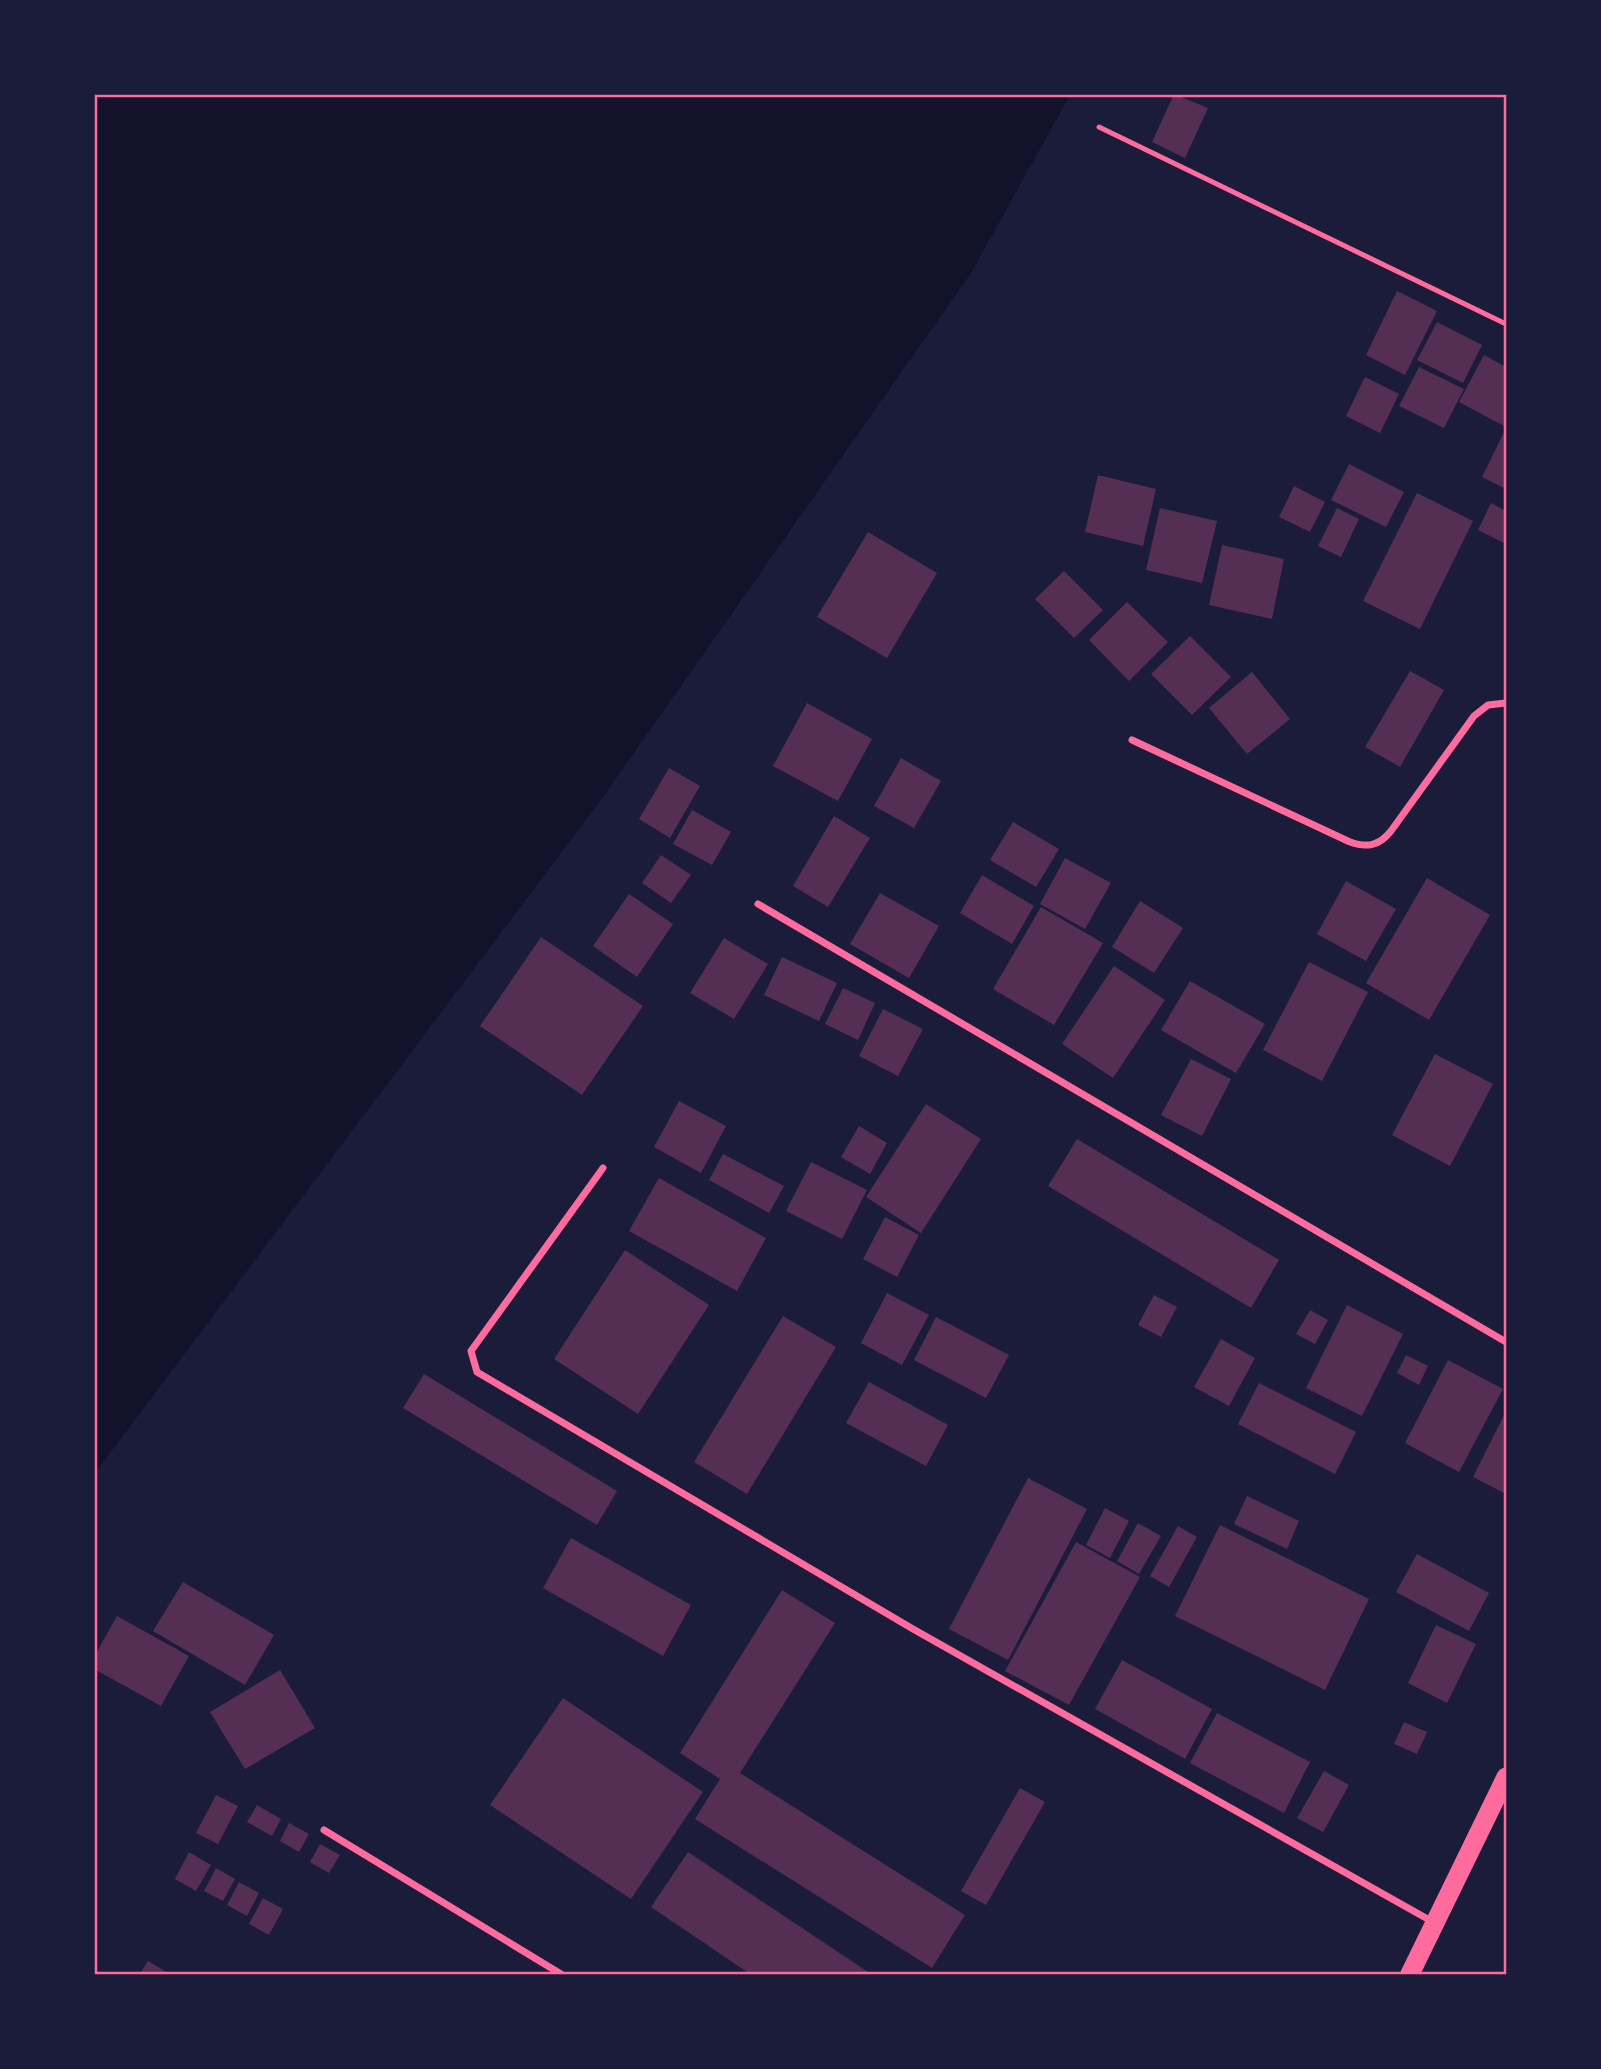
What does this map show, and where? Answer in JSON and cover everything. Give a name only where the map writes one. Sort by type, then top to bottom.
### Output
[{"type":"highway","points":[[1410,1975],[1501,1799],[1507,1776]]},
{"type":"street","points":[[1132,740],[1350,842],[1368,846],[1380,842],[1391,831],[1474,716],[1494,703],[1507,703]]},
{"type":"street","points":[[758,904],[1507,1342]]},
{"type":"street","points":[[603,1168],[471,1351],[477,1373],[913,1629],[1435,1923]]},
{"type":"street","points":[[324,1830],[561,1975]]},
{"type":"lane","points":[[1098,127],[1507,324]]},
{"type":"shaded area","points":[[95,94],[1070,95],[971,273],[605,794],[95,1473]]},
{"type":"building","points":[[1174,94],[1208,108],[1185,158],[1152,142]]},
{"type":"building","points":[[1397,291],[1437,311],[1405,375],[1366,355]]},
{"type":"building","points":[[1437,322],[1482,345],[1463,383],[1417,360]]},
{"type":"building","points":[[1484,355],[1506,367],[1504,426],[1459,402]]},
{"type":"building","points":[[1419,367],[1464,389],[1444,428],[1399,406]]},
{"type":"building","points":[[1365,377],[1399,394],[1380,433],[1346,416]]},
{"type":"building","points":[[1506,428],[1506,489],[1482,477]]},
{"type":"building","points":[[1349,464],[1404,492],[1386,527],[1331,500]]},
{"type":"building","points":[[1098,475],[1156,489],[1143,546],[1085,532]]},
{"type":"building","points":[[1294,486],[1325,502],[1310,532],[1279,517]]},
{"type":"building","points":[[1417,493],[1473,521],[1420,629],[1363,601]]},
{"type":"building","points":[[1491,503],[1506,511],[1506,544],[1478,530]]},
{"type":"building","points":[[1160,508],[1217,521],[1202,583],[1146,570]]},
{"type":"building","points":[[1337,508],[1359,519],[1341,557],[1318,546]]},
{"type":"building","points":[[868,532],[937,573],[887,658],[817,617]]},
{"type":"building","points":[[1222,545],[1284,559],[1272,619],[1209,605]]},
{"type":"building","points":[[1064,571],[1103,610],[1074,638],[1035,599]]},
{"type":"building","points":[[1127,602],[1168,642],[1129,681],[1089,640]]},
{"type":"building","points":[[1190,636],[1231,677],[1192,715],[1151,674]]},
{"type":"building","points":[[1410,671],[1444,690],[1400,767],[1365,747]]},
{"type":"building","points":[[1252,672],[1290,719],[1247,754],[1209,708]]},
{"type":"building","points":[[807,703],[872,739],[838,801],[773,766]]},
{"type":"building","points":[[901,758],[941,781],[914,828],[874,806]]},
{"type":"building","points":[[669,768],[700,786],[670,838],[639,819]]},
{"type":"building","points":[[692,810],[731,832],[712,865],[673,844]]},
{"type":"building","points":[[834,816],[870,838],[828,907],[793,886]]},
{"type":"building","points":[[1013,822],[1059,849],[1036,887],[990,860]]},
{"type":"building","points":[[661,855],[691,875],[671,903],[642,883]]},
{"type":"building","points":[[1065,858],[1111,883],[1085,929],[1040,904]]},
{"type":"building","points":[[982,875],[1034,906],[1012,944],[960,913]]},
{"type":"building","points":[[1427,878],[1490,915],[1429,1020],[1366,983]]},
{"type":"building","points":[[1346,881],[1396,909],[1366,961],[1317,934]]},
{"type":"building","points":[[880,893],[939,926],[909,978],[850,944]]},
{"type":"building","points":[[629,894],[673,924],[637,977],[593,946]]},
{"type":"building","points":[[1140,901],[1183,928],[1154,973],[1112,947]]},
{"type":"building","points":[[1041,907],[1103,943],[1054,1025],[993,989]]},
{"type":"building","points":[[541,937],[643,1006],[582,1095],[480,1026]]},
{"type":"building","points":[[724,938],[768,964],[734,1019],[690,993]]},
{"type":"building","points":[[782,957],[837,983],[819,1021],[764,995]]},
{"type":"building","points":[[1309,962],[1368,992],[1322,1081],[1263,1050]]},
{"type":"building","points":[[1114,966],[1165,1000],[1113,1078],[1062,1044]]},
{"type":"building","points":[[1190,981],[1265,1024],[1236,1073],[1161,1030]]},
{"type":"building","points":[[843,988],[875,1003],[858,1040],[825,1024]]},
{"type":"building","points":[[883,1009],[923,1029],[898,1076],[859,1056]]},
{"type":"building","points":[[1435,1054],[1493,1084],[1450,1166],[1392,1135]]},
{"type":"building","points":[[1191,1059],[1231,1079],[1202,1136],[1161,1115]]},
{"type":"building","points":[[679,1101],[726,1126],[701,1173],[654,1147]]},
{"type":"building","points":[[926,1104],[981,1139],[921,1233],[866,1197]]},
{"type":"building","points":[[859,1126],[887,1143],[870,1174],[841,1157]]},
{"type":"building","points":[[1077,1139],[1279,1260],[1251,1308],[1048,1186]]},
{"type":"building","points":[[723,1154],[784,1186],[769,1213],[709,1180]]},
{"type":"building","points":[[811,1162],[867,1190],[842,1239],[786,1211]]},
{"type":"building","points":[[659,1178],[766,1238],[737,1291],[629,1231]]},
{"type":"building","points":[[885,1217],[919,1235],[897,1277],[863,1259]]},
{"type":"building","points":[[625,1250],[709,1305],[638,1414],[554,1359]]},
{"type":"building","points":[[887,1293],[929,1315],[902,1365],[861,1343]]},
{"type":"building","points":[[1154,1295],[1177,1307],[1161,1337],[1138,1325]]},
{"type":"building","points":[[1347,1305],[1403,1334],[1362,1416],[1306,1388]]},
{"type":"building","points":[[1310,1310],[1328,1320],[1315,1344],[1296,1334]]},
{"type":"building","points":[[783,1316],[836,1347],[747,1494],[694,1462]]},
{"type":"building","points":[[936,1317],[1009,1355],[986,1398],[914,1360]]},
{"type":"building","points":[[1221,1339],[1255,1358],[1229,1406],[1194,1387]]},
{"type":"building","points":[[1406,1355],[1428,1366],[1419,1385],[1397,1373]]},
{"type":"building","points":[[1448,1360],[1503,1389],[1459,1472],[1405,1443]]},
{"type":"building","points":[[424,1374],[617,1491],[597,1525],[403,1408]]},
{"type":"building","points":[[869,1382],[948,1425],[926,1466],[846,1423]]},
{"type":"building","points":[[1259,1383],[1356,1432],[1335,1474],[1238,1424]]},
{"type":"building","points":[[1506,1411],[1506,1494],[1473,1477]]},
{"type":"building","points":[[1028,1478],[1087,1509],[1008,1660],[949,1629]]},
{"type":"building","points":[[1247,1496],[1299,1521],[1287,1549],[1234,1524]]},
{"type":"building","points":[[1105,1508],[1129,1521],[1110,1558],[1086,1545]]},
{"type":"building","points":[[1138,1523],[1161,1536],[1139,1574],[1117,1561]]},
{"type":"building","points":[[1220,1525],[1369,1599],[1325,1690],[1175,1616]]},
{"type":"building","points":[[1178,1526],[1197,1537],[1169,1587],[1150,1576]]},
{"type":"building","points":[[571,1538],[691,1605],[663,1656],[543,1588]]},
{"type":"building","points":[[1076,1542],[1140,1577],[1069,1705],[1005,1671]]},
{"type":"building","points":[[1417,1554],[1489,1593],[1469,1631],[1396,1592]]},
{"type":"building","points":[[183,1582],[274,1635],[245,1685],[153,1631]]},
{"type":"building","points":[[782,1590],[835,1623],[740,1773],[965,1915],[932,1968],[695,1819],[720,1779],[680,1753]]},
{"type":"building","points":[[117,1616],[189,1656],[161,1706],[94,1669],[94,1657]]},
{"type":"building","points":[[1436,1625],[1476,1644],[1447,1703],[1408,1683]]},
{"type":"building","points":[[1122,1660],[1212,1709],[1185,1759],[1095,1709]]},
{"type":"building","points":[[280,1670],[315,1728],[245,1769],[210,1712]]},
{"type":"building","points":[[563,1698],[703,1792],[631,1899],[490,1805]]},
{"type":"building","points":[[1217,1713],[1310,1762],[1284,1813],[1190,1763]]},
{"type":"building","points":[[1404,1722],[1427,1732],[1417,1754],[1394,1744]]},
{"type":"building","points":[[1324,1771],[1349,1785],[1323,1832],[1297,1818]]},
{"type":"building","points":[[1020,1788],[1045,1802],[986,1905],[961,1891]]},
{"type":"building","points":[[216,1795],[238,1806],[218,1844],[196,1833]]},
{"type":"building","points":[[257,1805],[281,1819],[272,1836],[247,1822]]},
{"type":"building","points":[[289,1823],[309,1834],[299,1852],[280,1841]]},
{"type":"building","points":[[320,1844],[340,1855],[329,1873],[310,1862]]},
{"type":"building","points":[[189,1852],[211,1865],[196,1891],[175,1879]]},
{"type":"building","points":[[688,1852],[871,1974],[750,1974],[651,1907]]},
{"type":"building","points":[[216,1868],[235,1879],[223,1901],[204,1891]]},
{"type":"building","points":[[239,1882],[259,1893],[247,1916],[227,1905]]},
{"type":"building","points":[[263,1898],[283,1909],[269,1935],[249,1924]]},
{"type":"building","points":[[148,1961],[170,1974],[140,1974]]}]
